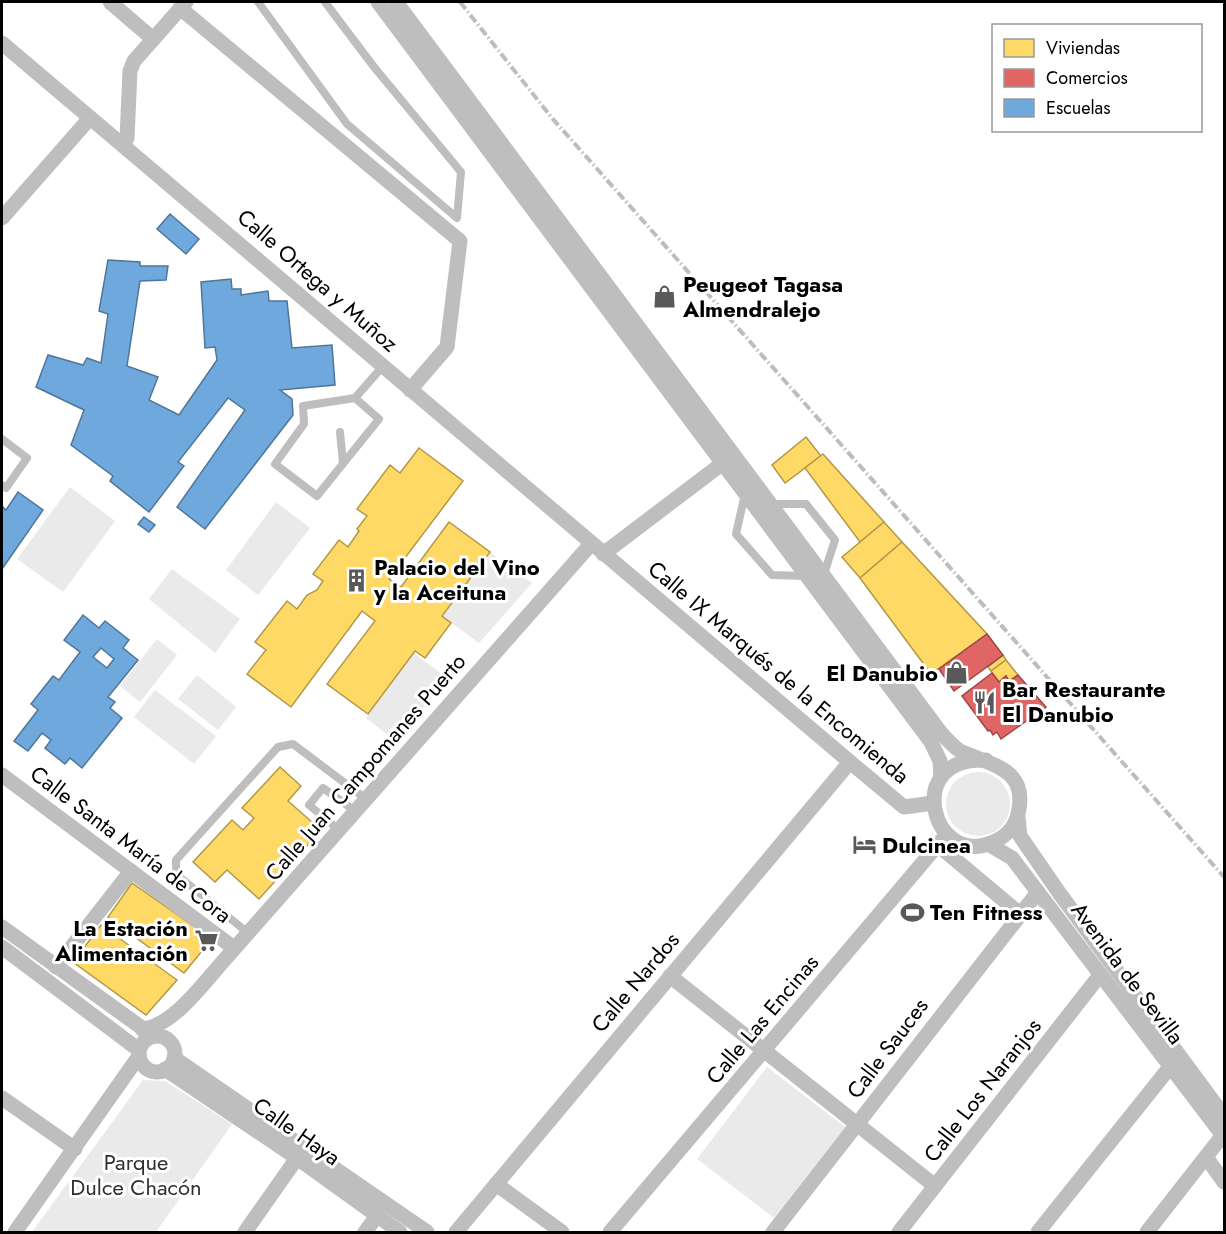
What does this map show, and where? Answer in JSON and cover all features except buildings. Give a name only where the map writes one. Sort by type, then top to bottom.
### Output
[{"type":"street","points":[[110,2],[153,39]]},
{"type":"street","points":[[378,2],[931,742],[940,761],[941,777],[933,803],[943,840],[1019,913]]},
{"type":"street","points":[[396,2],[941,733],[959,751],[1004,768],[1014,779],[1020,802],[1018,817],[1002,838],[988,844],[968,845],[943,840]]},
{"type":"street","points":[[123,145],[127,138],[130,70],[183,5],[460,241],[447,346],[410,390]]},
{"type":"street","name":"Calle Ortega y Muñoz","points":[[3,47],[123,145],[603,554]]},
{"type":"street","points":[[2,218],[90,118]]},
{"type":"street","points":[[603,554],[723,464]]},
{"type":"street","name":"Calle Juan Campomanes Puerto","points":[[148,1033],[170,1018],[248,933],[591,544]]},
{"type":"street","name":"Calle IX Marqués de la Encomienda","points":[[603,554],[904,807],[933,803]]},
{"type":"street","points":[[941,777],[960,762],[986,760]]},
{"type":"street","name":"Calle Nardos","points":[[456,1233],[850,762]]},
{"type":"street","name":"Calle Santa María de Cora","points":[[2,775],[234,948]]},
{"type":"street","name":"Avenida de Sevilla","points":[[1018,817],[1020,836],[1060,894],[1224,1116]]},
{"type":"street","name":"Calle Las Encinas","points":[[610,1233],[943,840]]},
{"type":"street","name":"Avenida de Sevilla","points":[[988,844],[1012,858],[1224,1136]]},
{"type":"street","points":[[56,967],[131,871]]},
{"type":"street","name":"Calle Sauces","points":[[773,1233],[1019,913],[1038,892]]},
{"type":"street","points":[[2,927],[148,1033],[165,1037],[170,1057],[427,1233]]},
{"type":"street","points":[[2,947],[139,1053],[148,1069]]},
{"type":"street","name":"Calle Los Naranjos","points":[[899,1233],[1100,975]]},
{"type":"street","points":[[670,976],[856,1126],[935,1186]]},
{"type":"street","points":[[170,1018],[170,1057]]},
{"type":"street","points":[[15,1233],[124,1079],[148,1033]]},
{"type":"street","points":[[124,1079],[137,1070],[148,1069],[170,1057]]},
{"type":"street","name":"Calle Haya","points":[[170,1057],[297,1158],[400,1233]]},
{"type":"street","points":[[1038,1233],[1170,1067]]},
{"type":"street","points":[[2,1098],[75,1149]]},
{"type":"street","points":[[1147,1233],[1224,1136]]},
{"type":"street","points":[[1206,1157],[1224,1182]]},
{"type":"street","points":[[245,1233],[297,1158]]},
{"type":"street","points":[[496,1184],[562,1233]]},
{"type":"street","points":[[366,1233],[377,1216]]},
{"type":"lane","points":[[258,2],[347,124],[457,218],[461,172],[374,67],[325,2]]},
{"type":"lane","points":[[355,398],[379,419],[317,496],[275,464],[304,424],[303,406],[355,398],[383,366]]},
{"type":"lane","points":[[340,432],[343,463]]},
{"type":"lane","points":[[2,439],[27,458],[6,488],[2,485]]},
{"type":"lane","points":[[745,493],[736,534],[772,575],[808,576]]},
{"type":"lane","points":[[771,504],[806,504],[835,540],[824,574]]},
{"type":"lane","points":[[248,933],[176,874],[176,860],[278,747],[293,744],[366,799]]},
{"type":"lane","points":[[339,830],[309,805],[323,788],[355,811]]},
{"type":"green space","points":[[70,487],[115,521],[63,592],[17,559]]},
{"type":"green space","points":[[276,502],[310,528],[258,595],[226,570]]},
{"type":"green space","points":[[490,552],[532,583],[479,643],[442,616]]},
{"type":"green space","points":[[172,569],[240,619],[215,653],[149,599]]},
{"type":"green space","points":[[157,639],[177,655],[140,702],[120,686]]},
{"type":"green space","points":[[413,653],[449,679],[394,740],[366,718]]},
{"type":"green space","points":[[197,675],[236,707],[218,730],[178,699]]},
{"type":"green space","points":[[155,690],[216,736],[194,764],[134,717]]},
{"type":"green space","points":[[978,772],[996,778],[1004,786],[1010,804],[1004,822],[996,830],[978,836],[960,830],[952,822],[946,804],[952,786],[960,778]]},
{"type":"green space","points":[[767,1067],[845,1127],[774,1218],[697,1159]]},
{"type":"green space","name":"Parque Dulce Chacón","points":[[143,1080],[165,1081],[232,1124],[156,1232],[32,1232]]},
{"type":"railway","points":[[460,2],[552,118],[1224,877]]},
{"type":"place","name":"Peugeot Tagasa Almendralejo","points":[[665,297]]},
{"type":"place","name":"Palacio del Vino y la Aceituna","points":[[356,580]]},
{"type":"place","name":"El Danubio","points":[[956,673]]},
{"type":"place","name":"Bar Restaurante El Danubio","points":[[984,702]]},
{"type":"place","name":"Dulcinea","points":[[864,845]]},
{"type":"place","name":"Ten Fitness","points":[[912,912]]},
{"type":"place","name":"La Estación Alimentación","points":[[206,941]]}]
